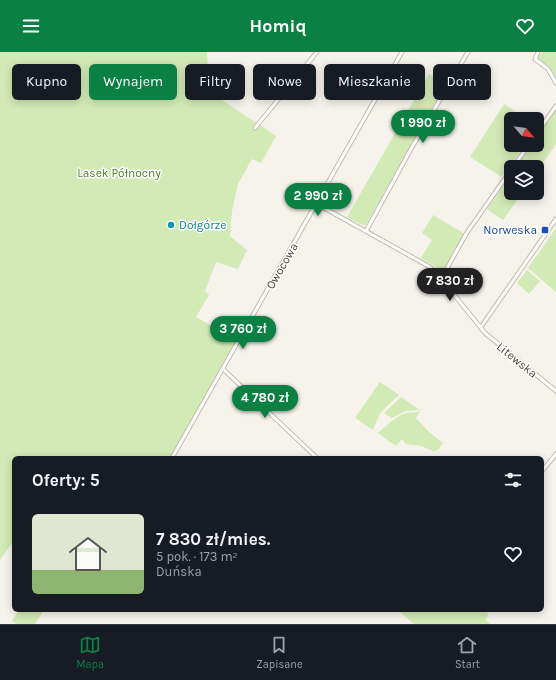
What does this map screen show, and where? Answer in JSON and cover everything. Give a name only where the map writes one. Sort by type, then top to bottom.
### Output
[{"type":"street","points":[[255,128],[317,52]]},
{"type":"street","name":"Owocowa","points":[[173,456],[402,52]]},
{"type":"street","points":[[366,231],[411,149],[468,52]]},
{"type":"street","points":[[538,52],[534,59],[548,69],[556,83]]},
{"type":"street","points":[[544,123],[556,106]]},
{"type":"street","points":[[439,276],[446,272],[466,234],[504,180]]},
{"type":"street","name":"Litewska","points":[[317,204],[427,265],[439,276],[485,333],[556,391]]},
{"type":"street","points":[[481,327],[556,219]]},
{"type":"street","points":[[223,369],[314,456]]},
{"type":"street","points":[[544,469],[556,454]]},
{"type":"green space","name":"Lasek Północny","points":[[0,52],[207,52],[208,64],[185,64],[185,100],[222,100],[276,136],[261,163],[252,159],[238,184],[232,211],[230,236],[247,250],[238,269],[216,262],[205,291],[209,295],[196,317],[238,341],[171,456],[12,456],[12,543],[0,560]]},
{"type":"green space","points":[[542,52],[556,52],[556,78],[549,66],[537,59]]},
{"type":"green space","points":[[429,74],[433,76],[433,100],[437,100],[366,225],[363,225],[347,217],[414,100],[425,100],[425,81]]},
{"type":"green space","points":[[504,104],[516,112],[504,112],[504,152],[520,152],[514,160],[504,160],[504,174],[502,177],[470,157]]},
{"type":"green space","points":[[556,109],[556,144],[544,162],[544,160],[521,160],[526,152],[544,152],[544,126]]},
{"type":"green space","points":[[504,184],[504,200],[517,200],[503,220],[487,209]]},
{"type":"green space","points":[[433,215],[465,234],[445,270],[443,271],[421,258],[432,240],[422,233]]},
{"type":"green space","points":[[556,228],[556,292],[528,268]]},
{"type":"green space","points":[[527,270],[540,281],[529,294],[517,283]]},
{"type":"green space","points":[[380,382],[399,395],[380,413],[373,430],[355,418]]},
{"type":"green space","points":[[401,397],[420,410],[406,411],[392,418],[384,413]]},
{"type":"green space","points":[[421,410],[416,418],[429,432],[443,443],[438,450],[433,451],[421,446],[406,444],[402,439],[396,446],[378,433],[400,415]]},
{"type":"green space","points":[[18,612],[43,612],[35,624],[16,624],[12,621]]},
{"type":"green space","points":[[400,612],[487,612],[488,616],[486,620],[490,624],[414,624]]},
{"type":"place","name":"Dołgórze","points":[[171,225]]},
{"type":"place","name":"Norweska","points":[[545,230]]}]
